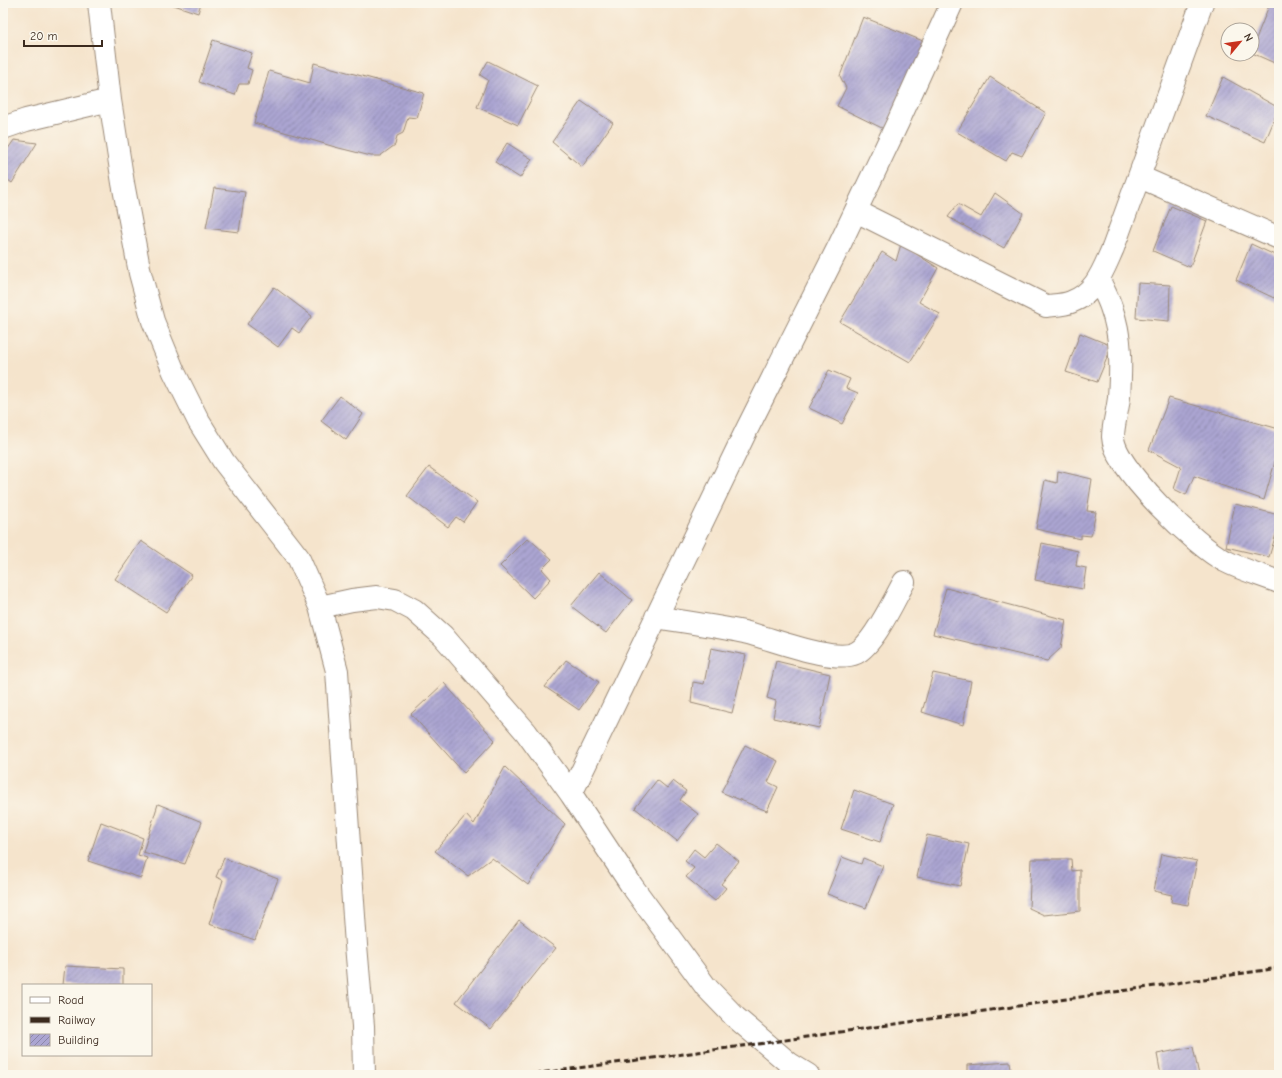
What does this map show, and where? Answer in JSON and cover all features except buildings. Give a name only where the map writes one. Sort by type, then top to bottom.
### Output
[{"type":"street","points":[[99,3],[110,100],[123,183],[140,273],[153,321],[171,365],[199,422],[224,462],[298,557],[320,607],[337,672],[363,1026],[364,1075]]},
{"type":"street","points":[[570,794],[856,210],[952,3]]},
{"type":"street","points":[[856,210],[1046,306],[1070,303],[1086,294],[1099,280],[1113,248],[1202,3]]},
{"type":"street","points":[[3,128],[26,120],[110,100]]},
{"type":"street","points":[[1140,177],[1279,238]]},
{"type":"street","points":[[1099,280],[1111,307],[1118,333],[1121,368],[1118,406],[1113,437],[1122,461],[1146,491],[1164,510],[1209,551],[1225,562],[1279,582]]},
{"type":"street","points":[[656,617],[744,632],[828,655],[847,656],[858,652],[868,643],[904,582]]},
{"type":"street","points":[[320,607],[352,600],[377,597],[395,600],[414,610],[443,636],[526,732],[632,886],[706,987],[735,1017],[790,1064],[808,1075]]},
{"type":"railway","points":[[526,1075],[765,1043],[1279,968]]}]
